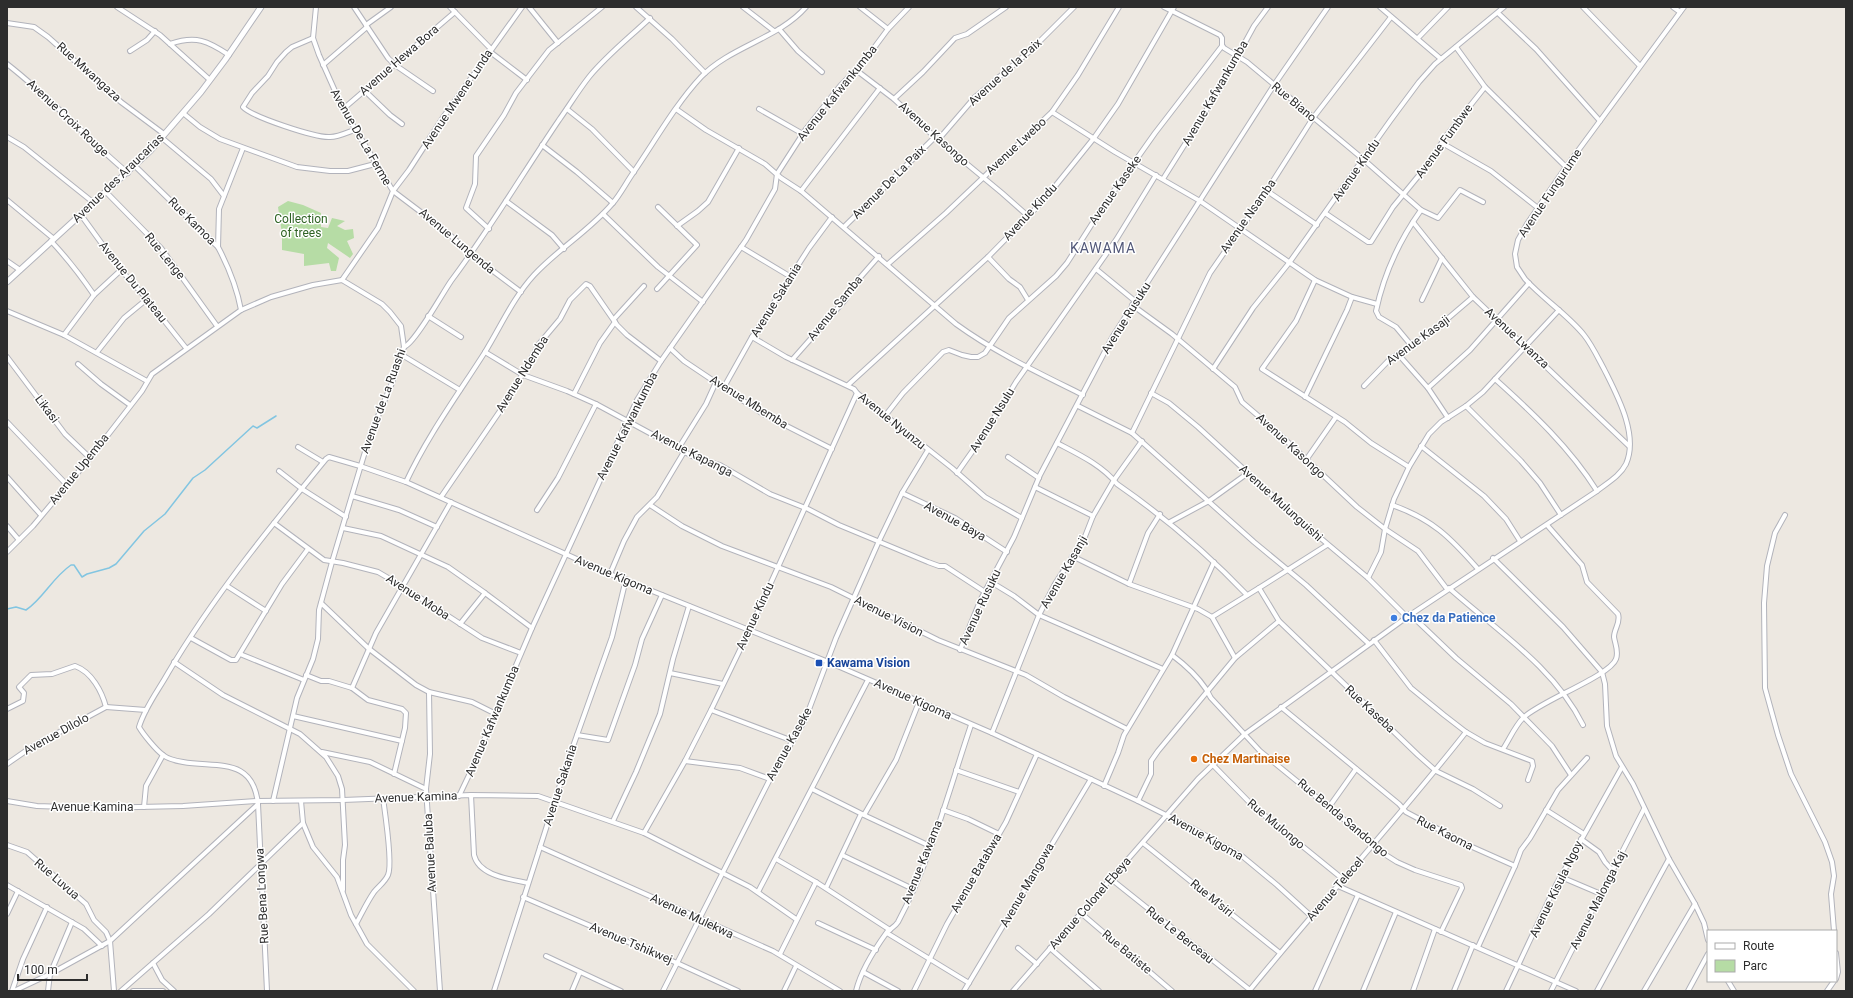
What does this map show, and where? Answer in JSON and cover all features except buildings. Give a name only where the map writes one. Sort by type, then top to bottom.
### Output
[{"type":"street","points":[[117,7],[132,18],[155,31],[210,80]]},
{"type":"street","name":"Avenue De La Ferme","points":[[316,7],[313,38],[315,47],[343,109],[375,164],[393,191],[378,228],[342,280]]},
{"type":"street","points":[[354,7],[385,54],[395,65],[433,91]]},
{"type":"street","points":[[323,65],[366,26],[391,7]]},
{"type":"street","points":[[450,7],[490,50],[527,80]]},
{"type":"street","name":"Avenue Mwene Lunda","points":[[393,191],[409,170],[490,50],[522,7]]},
{"type":"street","points":[[529,7],[558,43]]},
{"type":"street","points":[[488,228],[466,208],[475,184],[476,156],[544,56],[602,7]]},
{"type":"street","points":[[636,7],[650,18],[705,73]]},
{"type":"street","points":[[743,7],[774,31]]},
{"type":"street","points":[[406,482],[423,447],[485,352],[511,304],[540,269],[603,214],[613,203],[676,109],[705,73],[729,55],[795,19],[806,7]]},
{"type":"street","points":[[860,7],[888,29]]},
{"type":"street","name":"Avenue Kafwankumba","points":[[459,796],[565,554],[638,400],[661,361],[741,247],[775,189],[777,174],[803,134],[840,86],[856,70],[888,29],[909,7]]},
{"type":"street","points":[[894,99],[938,58],[954,39],[966,34],[1006,7]]},
{"type":"street","name":"Avenue de la Paix","points":[[937,139],[975,97],[1030,51],[1074,7]]},
{"type":"street","name":"Avenue Lwebo","points":[[888,264],[946,213],[1052,112],[1078,75],[1119,7]]},
{"type":"street","name":"Rue Biano","points":[[1164,7],[1173,9],[1220,35],[1222,38],[1222,46],[1274,84],[1364,159],[1421,210],[1435,218],[1439,217],[1460,190],[1483,202]]},
{"type":"street","name":"Avenue Kafwankumba","points":[[1163,179],[1219,90],[1254,26],[1268,7]]},
{"type":"street","name":"Avenue Rusuku","points":[[960,650],[985,592],[1007,552],[1039,478],[1078,406],[1113,336],[1164,259],[1274,84],[1328,7]]},
{"type":"street","points":[[1418,38],[1448,7]]},
{"type":"street","name":"Avenue Kindu","points":[[1213,369],[1254,308],[1317,225],[1419,82],[1441,59],[1504,7]]},
{"type":"street","points":[[1583,7],[1640,66]]},
{"type":"street","points":[[1673,7],[1680,12]]},
{"type":"street","name":"Avenue Fungurume","points":[[1409,616],[1493,558],[1597,491],[1614,479],[1622,470],[1629,454],[1628,425],[1624,412],[1598,358],[1585,336],[1559,310],[1529,284],[1518,267],[1515,254],[1521,234],[1566,167],[1684,7]]},
{"type":"street","name":"Avenue des Araucarias","points":[[7,282],[135,166],[163,136],[184,113],[229,55],[260,8]]},
{"type":"street","points":[[1382,8],[1441,59]]},
{"type":"street","name":"Avenue Kindu","points":[[848,385],[988,257],[1044,200],[1094,138],[1118,104],[1173,9]]},
{"type":"street","name":"Avenue Hewa Bora","points":[[343,109],[395,65],[412,47],[454,12]]},
{"type":"street","points":[[1498,12],[1536,49],[1600,121]]},
{"type":"street","name":"Avenue Nsamba","points":[[1132,432],[1210,273],[1267,191],[1313,118],[1391,16]]},
{"type":"street","points":[[404,347],[411,342],[472,254],[542,145],[588,78],[622,42],[650,18]]},
{"type":"street","name":"Rue Mwangaza","points":[[7,23],[34,28],[45,34],[211,179],[224,196]]},
{"type":"street","points":[[778,29],[794,47],[822,72]]},
{"type":"street","points":[[130,51],[148,40],[155,31]]},
{"type":"street","points":[[313,38],[292,47],[286,52],[268,76],[252,93],[244,107],[283,126],[311,134],[334,137],[356,129]]},
{"type":"street","points":[[170,44],[189,39],[204,41],[229,55]]},
{"type":"street","name":"Avenue Kaseke","points":[[885,416],[903,393],[943,352],[949,350],[962,355],[978,357],[985,353],[988,346],[1009,318],[1068,263],[1104,205],[1222,46]]},
{"type":"street","points":[[1456,47],[1484,87],[1566,167]]},
{"type":"street","name":"Avenue Croix Rouge","points":[[7,64],[33,85],[96,145],[128,172]]},
{"type":"street","name":"Avenue Kasongo","points":[[856,70],[894,99],[937,139],[1028,216]]},
{"type":"street","name":"Avenue Fumbwe","points":[[1325,214],[1369,243],[1373,240],[1381,224],[1403,194],[1429,163],[1484,87]]},
{"type":"street","points":[[801,191],[880,88]]},
{"type":"street","points":[[365,91],[390,115],[402,124]]},
{"type":"street","points":[[567,109],[592,129],[634,172]]},
{"type":"street","points":[[676,109],[706,130],[765,164],[801,191],[936,305],[956,324],[988,346],[1026,367],[1083,395]]},
{"type":"street","points":[[760,109],[803,134]]},
{"type":"street","points":[[1052,112],[1200,202],[1315,280],[1352,297],[1377,304]]},
{"type":"street","points":[[184,113],[205,131],[220,139],[287,164],[318,170],[348,171],[375,164]]},
{"type":"street","points":[[7,137],[24,147],[94,203]]},
{"type":"street","name":"Avenue De La Paix","points":[[844,227],[937,139]]},
{"type":"street","points":[[1442,143],[1491,171],[1538,208]]},
{"type":"street","points":[[542,145],[577,172],[613,203]]},
{"type":"street","points":[[218,247],[219,214],[224,196],[243,148]]},
{"type":"street","points":[[678,226],[708,202],[739,148]]},
{"type":"street","name":"Rue Kamoa","points":[[135,166],[218,247],[236,292],[241,310]]},
{"type":"street","points":[[1026,367],[1096,269],[1156,175]]},
{"type":"street","name":"Avenue Lungenda","points":[[393,191],[442,228],[472,254],[521,292]]},
{"type":"street","points":[[1267,191],[1317,225]]},
{"type":"street","name":"Rue Lenge","points":[[106,192],[161,248],[217,326]]},
{"type":"street","points":[[7,200],[52,240],[79,272],[84,282],[94,295]]},
{"type":"street","points":[[506,200],[552,235],[564,249]]},
{"type":"street","points":[[657,289],[697,245],[658,207]]},
{"type":"street","points":[[1411,346],[1396,327],[1377,315],[1376,311],[1392,259],[1399,243],[1421,210]]},
{"type":"street","points":[[603,214],[668,276],[703,302]]},
{"type":"street","name":"Avenue Du Plateau","points":[[81,215],[121,270],[147,299],[186,348]]},
{"type":"street","name":"Avenue Sakania","points":[[724,387],[752,337],[808,248],[832,217]]},
{"type":"street","name":"Avenue Lwanza","points":[[1413,222],[1473,297],[1629,446]]},
{"type":"street","points":[[741,247],[791,277]]},
{"type":"street","name":"Avenue Samba","points":[[792,360],[845,300],[862,275],[878,256]]},
{"type":"street","points":[[988,257],[1020,287],[1028,300]]},
{"type":"street","points":[[1422,300],[1442,258]]},
{"type":"street","points":[[7,261],[20,270]]},
{"type":"street","name":"Avenue Kasongo","points":[[1096,269],[1134,303],[1235,387],[1242,402],[1272,427],[1357,507],[1385,529],[1418,550],[1448,589],[1510,639],[1564,693],[1583,724]]},
{"type":"street","points":[[64,335],[94,295],[121,270]]},
{"type":"street","points":[[7,311],[64,335],[147,381],[152,374],[186,348],[241,310],[271,296],[313,285],[342,280]]},
{"type":"street","name":"Avenue de La Ruashi","points":[[273,801],[293,716],[305,678],[314,660],[321,603],[332,562],[370,435],[404,347],[403,330],[397,319],[382,304],[342,280]]},
{"type":"street","points":[[1315,280],[1296,321],[1262,369],[1336,416],[1377,448],[1409,467]]},
{"type":"street","name":"Avenue Ndemba","points":[[441,497],[523,375],[543,339],[560,318],[570,300],[586,284],[590,286],[627,335],[661,361]]},
{"type":"street","points":[[1428,388],[1464,356],[1529,284]]},
{"type":"street","points":[[574,394],[600,343],[615,321],[644,286]]},
{"type":"street","points":[[1305,397],[1352,297]]},
{"type":"street","name":"Avenue Kasaji","points":[[1364,386],[1383,365],[1432,332],[1473,297]]},
{"type":"street","points":[[97,352],[124,318],[147,299]]},
{"type":"street","points":[[1368,578],[1381,552],[1385,529],[1392,506],[1409,467],[1421,446],[1436,427],[1483,392],[1559,310]]},
{"type":"street","points":[[428,316],[461,337]]},
{"type":"street","name":"Avenue Nyunzu","points":[[752,337],[792,360],[848,385],[992,502],[1022,518]]},
{"type":"street","name":"Avenue Mbemba","points":[[670,348],[684,361],[763,414],[832,449]]},
{"type":"street","name":"Avenue Kapanga","points":[[485,352],[523,375],[596,404],[694,457],[720,465],[764,491],[839,525],[928,562],[939,566],[945,566],[985,592]]},
{"type":"street","points":[[1398,354],[1428,388],[1448,418]]},
{"type":"street","points":[[402,355],[460,390]]},
{"type":"street","name":"Likasi","points":[[7,357],[65,434],[90,458]]},
{"type":"street","points":[[78,364],[130,406]]},
{"type":"street","name":"Avenue Nsulu","points":[[957,473],[1026,367]]},
{"type":"street","points":[[1495,379],[1556,437],[1586,473],[1597,491]]},
{"type":"street","name":"Avenue Upemba","points":[[7,552],[90,458],[142,391],[147,381]]},
{"type":"street","points":[[678,449],[706,404],[716,382]]},
{"type":"street","name":"Avenue Kindu","points":[[644,833],[685,761],[711,710],[749,631],[857,393]]},
{"type":"street","name":"Avenue Mulunguishi","points":[[1151,393],[1169,403],[1198,427],[1327,545],[1368,578],[1456,658],[1507,700],[1552,746],[1571,775]]},
{"type":"street","points":[[537,510],[558,478],[596,404]]},
{"type":"street","points":[[1078,406],[1132,432],[1322,599],[1368,643]]},
{"type":"street","points":[[1466,406],[1521,461],[1540,483],[1561,515]]},
{"type":"street","points":[[1306,460],[1336,416]]},
{"type":"street","points":[[7,422],[66,484]]},
{"type":"street","name":"Avenue Kasanji","points":[[992,733],[1039,615],[1055,584],[1087,532],[1093,516],[1114,480],[1142,441]]},
{"type":"street","points":[[1057,443],[1084,458],[1114,480],[1117,484],[1160,514],[1214,562],[1248,595]]},
{"type":"street","points":[[1421,446],[1484,496],[1506,519],[1520,541]]},
{"type":"street","points":[[144,807],[146,786],[163,755],[139,727],[146,710],[174,662],[227,586],[274,523],[323,462],[298,447]]},
{"type":"street","name":"Avenue Kaseke","points":[[663,991],[698,918],[770,778],[808,713],[826,662],[879,541],[902,493],[928,450]]},
{"type":"street","points":[[610,574],[624,541],[635,522],[657,497],[684,452]]},
{"type":"street","name":"Avenue Kigoma","points":[[323,462],[331,457],[406,482],[610,574],[826,662],[992,733],[1138,801],[1242,856],[1311,916]]},
{"type":"street","points":[[1008,457],[1039,478]]},
{"type":"street","points":[[279,472],[302,489],[346,517]]},
{"type":"street","points":[[1170,522],[1209,501],[1248,473]]},
{"type":"street","points":[[7,477],[41,515]]},
{"type":"street","points":[[1035,487],[1093,516]]},
{"type":"street","name":"Avenue Baya","points":[[902,493],[955,518],[1007,552]]},
{"type":"street","points":[[352,496],[399,510],[437,527]]},
{"type":"street","points":[[352,688],[368,648],[451,502]]},
{"type":"street","name":"Avenue Vision","points":[[650,505],[682,526],[722,546],[831,587],[960,650],[1017,671],[1127,729]]},
{"type":"street","points":[[1392,506],[1419,517],[1441,530],[1461,549],[1478,569]]},
{"type":"street","points":[[1129,584],[1148,533],[1160,514]]},
{"type":"street","points":[[1785,515],[1775,533],[1767,566],[1764,603],[1766,636],[1765,688],[1779,741],[1791,774],[1825,842],[1832,862],[1834,876],[1831,894],[1834,930]]},
{"type":"street","name":"Avenue Moba","points":[[274,523],[324,560],[343,562],[378,572],[482,638],[521,653]]},
{"type":"street","points":[[1503,749],[1524,718],[1564,693],[1602,672],[1614,662],[1617,657],[1614,636],[1619,616],[1610,604],[1587,582],[1582,565],[1546,525]]},
{"type":"street","points":[[7,526],[19,540]]},
{"type":"street","points":[[343,528],[381,536],[421,556],[448,567],[532,628]]},
{"type":"street","points":[[1212,617],[1327,545]]},
{"type":"street","points":[[190,638],[233,661],[240,654],[282,584],[308,549]]},
{"type":"street","points":[[1072,556],[1129,584],[1194,608],[1212,617],[1235,658]]},
{"type":"street","points":[[1493,558],[1563,627],[1602,672],[1605,684],[1607,726],[1611,744],[1622,767],[1633,784],[1668,859],[1695,904],[1704,923],[1707,936]]},
{"type":"street","points":[[1104,786],[1127,729],[1172,655],[1214,562]]},
{"type":"street","name":"Avenue Sakania","points":[[494,991],[555,801],[612,637],[626,580]]},
{"type":"street","points":[[991,582],[1039,615],[1163,669]]},
{"type":"street","points":[[227,586],[266,611]]},
{"type":"street","name":"Rue Kaseba","points":[[1259,588],[1279,621],[1330,672],[1436,771],[1473,789],[1500,806]]},
{"type":"street","points":[[460,624],[485,593]]},
{"type":"street","points":[[577,736],[608,740],[635,664],[642,639],[662,595]]},
{"type":"street","points":[[321,603],[368,648],[404,676],[430,692],[472,702],[496,714]]},
{"type":"street","points":[[613,820],[636,772],[660,714],[689,606]]},
{"type":"street","name":"Avenue Colonel Ebeya","points":[[1014,991],[1212,764],[1245,734],[1368,643],[1409,616]]},
{"type":"street","points":[[1138,801],[1151,774],[1152,759],[1235,658],[1279,621]]},
{"type":"street","points":[[1374,640],[1417,694],[1466,732],[1485,742],[1532,761],[1533,766],[1528,780]]},
{"type":"street","points":[[240,654],[305,678],[352,688],[368,700],[402,709],[406,713],[405,728],[394,774]]},
{"type":"street","name":"Rue Benda Sandongo","points":[[1172,655],[1184,665],[1208,691],[1211,698],[1260,751],[1329,806],[1373,844],[1380,852],[1415,870],[1461,885],[1462,888],[1441,932]]},
{"type":"street","points":[[174,662],[219,692],[308,739],[321,751],[341,782],[345,845],[343,860],[343,890]]},
{"type":"street","points":[[7,709],[23,702],[24,693],[19,686],[30,676],[52,674],[75,666],[81,669],[98,686],[103,695],[106,707],[146,710]]},
{"type":"street","points":[[670,673],[723,684]]},
{"type":"street","points":[[758,892],[812,789],[828,753],[868,680]]},
{"type":"street","name":"Avenue Baluba","points":[[430,692],[430,754],[426,789],[440,991]]},
{"type":"street","points":[[826,888],[862,814],[896,760],[919,702]]},
{"type":"street","name":"Avenue Dilolo","points":[[7,764],[30,748],[106,707]]},
{"type":"street","name":"Rue Kaoma","points":[[1281,707],[1399,804],[1402,809],[1421,821],[1515,866]]},
{"type":"street","points":[[711,710],[793,741]]},
{"type":"street","points":[[293,716],[402,741]]},
{"type":"street","name":"Avenue Kawama","points":[[856,991],[863,972],[888,932],[898,922],[913,889],[943,810],[971,725]]},
{"type":"street","name":"Avenue Telecel","points":[[1249,991],[1311,916],[1344,880],[1402,809],[1436,771],[1466,732]]},
{"type":"street","points":[[321,751],[364,760],[426,789]]},
{"type":"street","name":"Avenue Batabwa","points":[[914,991],[950,920],[999,834],[1036,754]]},
{"type":"street","name":"Rue Bena Longwa","points":[[163,755],[176,760],[226,765],[245,773],[252,783],[258,803],[267,991]]},
{"type":"street","points":[[1478,947],[1522,848],[1558,790],[1587,758]]},
{"type":"street","points":[[685,761],[735,767],[770,778]]},
{"type":"street","name":"Rue Mulongo","points":[[1212,764],[1253,806],[1344,880]]},
{"type":"street","name":"Avenue Kisula Ngoy","points":[[1506,991],[1561,877],[1622,767]]},
{"type":"street","points":[[1329,806],[1356,769]]},
{"type":"street","points":[[956,770],[1019,792]]},
{"type":"street","name":"Avenue Mangowa","points":[[964,991],[1091,779]]},
{"type":"street","points":[[812,789],[930,846]]},
{"type":"street","name":"Avenue Kamina","points":[[7,801],[61,808],[144,807],[258,803],[273,801],[525,794],[555,801],[613,820],[644,833],[722,872],[758,892],[796,919]]},
{"type":"street","points":[[472,795],[474,855],[478,864],[495,874],[528,883]]},
{"type":"street","points":[[356,924],[367,903],[386,879],[389,872],[390,860],[383,798]]},
{"type":"street","points":[[301,801],[303,823],[313,846],[333,871],[343,890],[356,924],[366,944],[410,990]]},
{"type":"street","points":[[13,991],[50,974],[110,941],[258,803]]},
{"type":"street","name":"Avenue Malonga Kaj","points":[[1551,991],[1644,809]]},
{"type":"street","points":[[943,810],[968,819],[999,834]]},
{"type":"street","points":[[1546,810],[1584,834]]},
{"type":"street","points":[[121,991],[260,865],[303,823]]},
{"type":"street","points":[[1581,839],[1599,852],[1613,871]]},
{"type":"street","name":"Rue M'siri","points":[[1143,843],[1280,953]]},
{"type":"street","name":"Rue Luvua","points":[[7,845],[27,852],[84,902],[94,920],[106,932],[110,941]]},
{"type":"street","name":"Avenue Mulekwa","points":[[540,847],[780,954],[796,966],[840,991]]},
{"type":"street","points":[[842,855],[913,889]]},
{"type":"street","points":[[776,859],[826,888],[930,960],[969,983]]},
{"type":"street","points":[[1597,991],[1668,859]]},
{"type":"street","points":[[1561,877],[1601,894]]},
{"type":"street","name":"Rue Le Berceau","points":[[1111,879],[1249,991]]},
{"type":"street","points":[[780,954],[796,919],[816,882]]},
{"type":"street","points":[[7,885],[89,932],[102,946]]},
{"type":"street","points":[[1338,886],[1576,991]]},
{"type":"street","points":[[7,914],[18,891]]},
{"type":"street","points":[[1315,991],[1358,895]]},
{"type":"street","name":"Avenue Tshikwej","points":[[523,897],[677,963],[738,991]]},
{"type":"street","points":[[1644,991],[1695,904]]},
{"type":"street","points":[[13,991],[23,959],[47,907]]},
{"type":"street","points":[[1363,991],[1396,912]]},
{"type":"street","name":"Rue Batiste","points":[[1082,914],[1172,991]]},
{"type":"street","points":[[48,991],[50,974],[72,922]]},
{"type":"street","points":[[818,923],[876,950]]},
{"type":"street","points":[[1413,991],[1434,929]]},
{"type":"street","points":[[110,941],[114,991]]},
{"type":"street","points":[[1454,991],[1473,945]]},
{"type":"street","points":[[1018,948],[1037,964]]},
{"type":"street","points":[[1050,948],[1099,991]]},
{"type":"street","points":[[546,956],[621,991]]},
{"type":"street","points":[[1688,991],[1707,956]]},
{"type":"street","points":[[153,963],[162,980],[174,991]]},
{"type":"street","points":[[1837,964],[1837,977]]},
{"type":"street","points":[[784,991],[796,966]]},
{"type":"street","points":[[572,991],[580,972]]},
{"type":"street","points":[[863,972],[898,991]]},
{"type":"street","points":[[1729,982],[1734,991]]},
{"type":"street","points":[[1827,991],[1834,982]]},
{"type":"street","points":[[133,991],[162,991]]},
{"type":"green space","name":"Collection of trees","points":[[288,201],[303,205],[321,213],[321,227],[328,228],[332,218],[345,221],[337,226],[345,230],[353,229],[354,238],[347,241],[353,254],[350,258],[328,243],[327,248],[339,258],[336,271],[331,271],[329,263],[304,266],[304,254],[282,250],[282,234],[278,207]]},
{"type":"waterway","points":[[7,609],[16,607],[26,610],[38,600],[58,576],[71,565],[74,565],[82,577],[87,574],[109,568],[116,564],[144,531],[165,514],[193,478],[205,470],[253,426],[257,428],[276,416]]},
{"type":"place","name":"Chez da Patience","points":[[1394,618]]},
{"type":"place","name":"Kawama Vision","points":[[819,663]]},
{"type":"place","name":"Chez Martinaise","points":[[1194,759]]},
{"type":"district","name":"KAWAMA","points":[[1103,248]]}]
